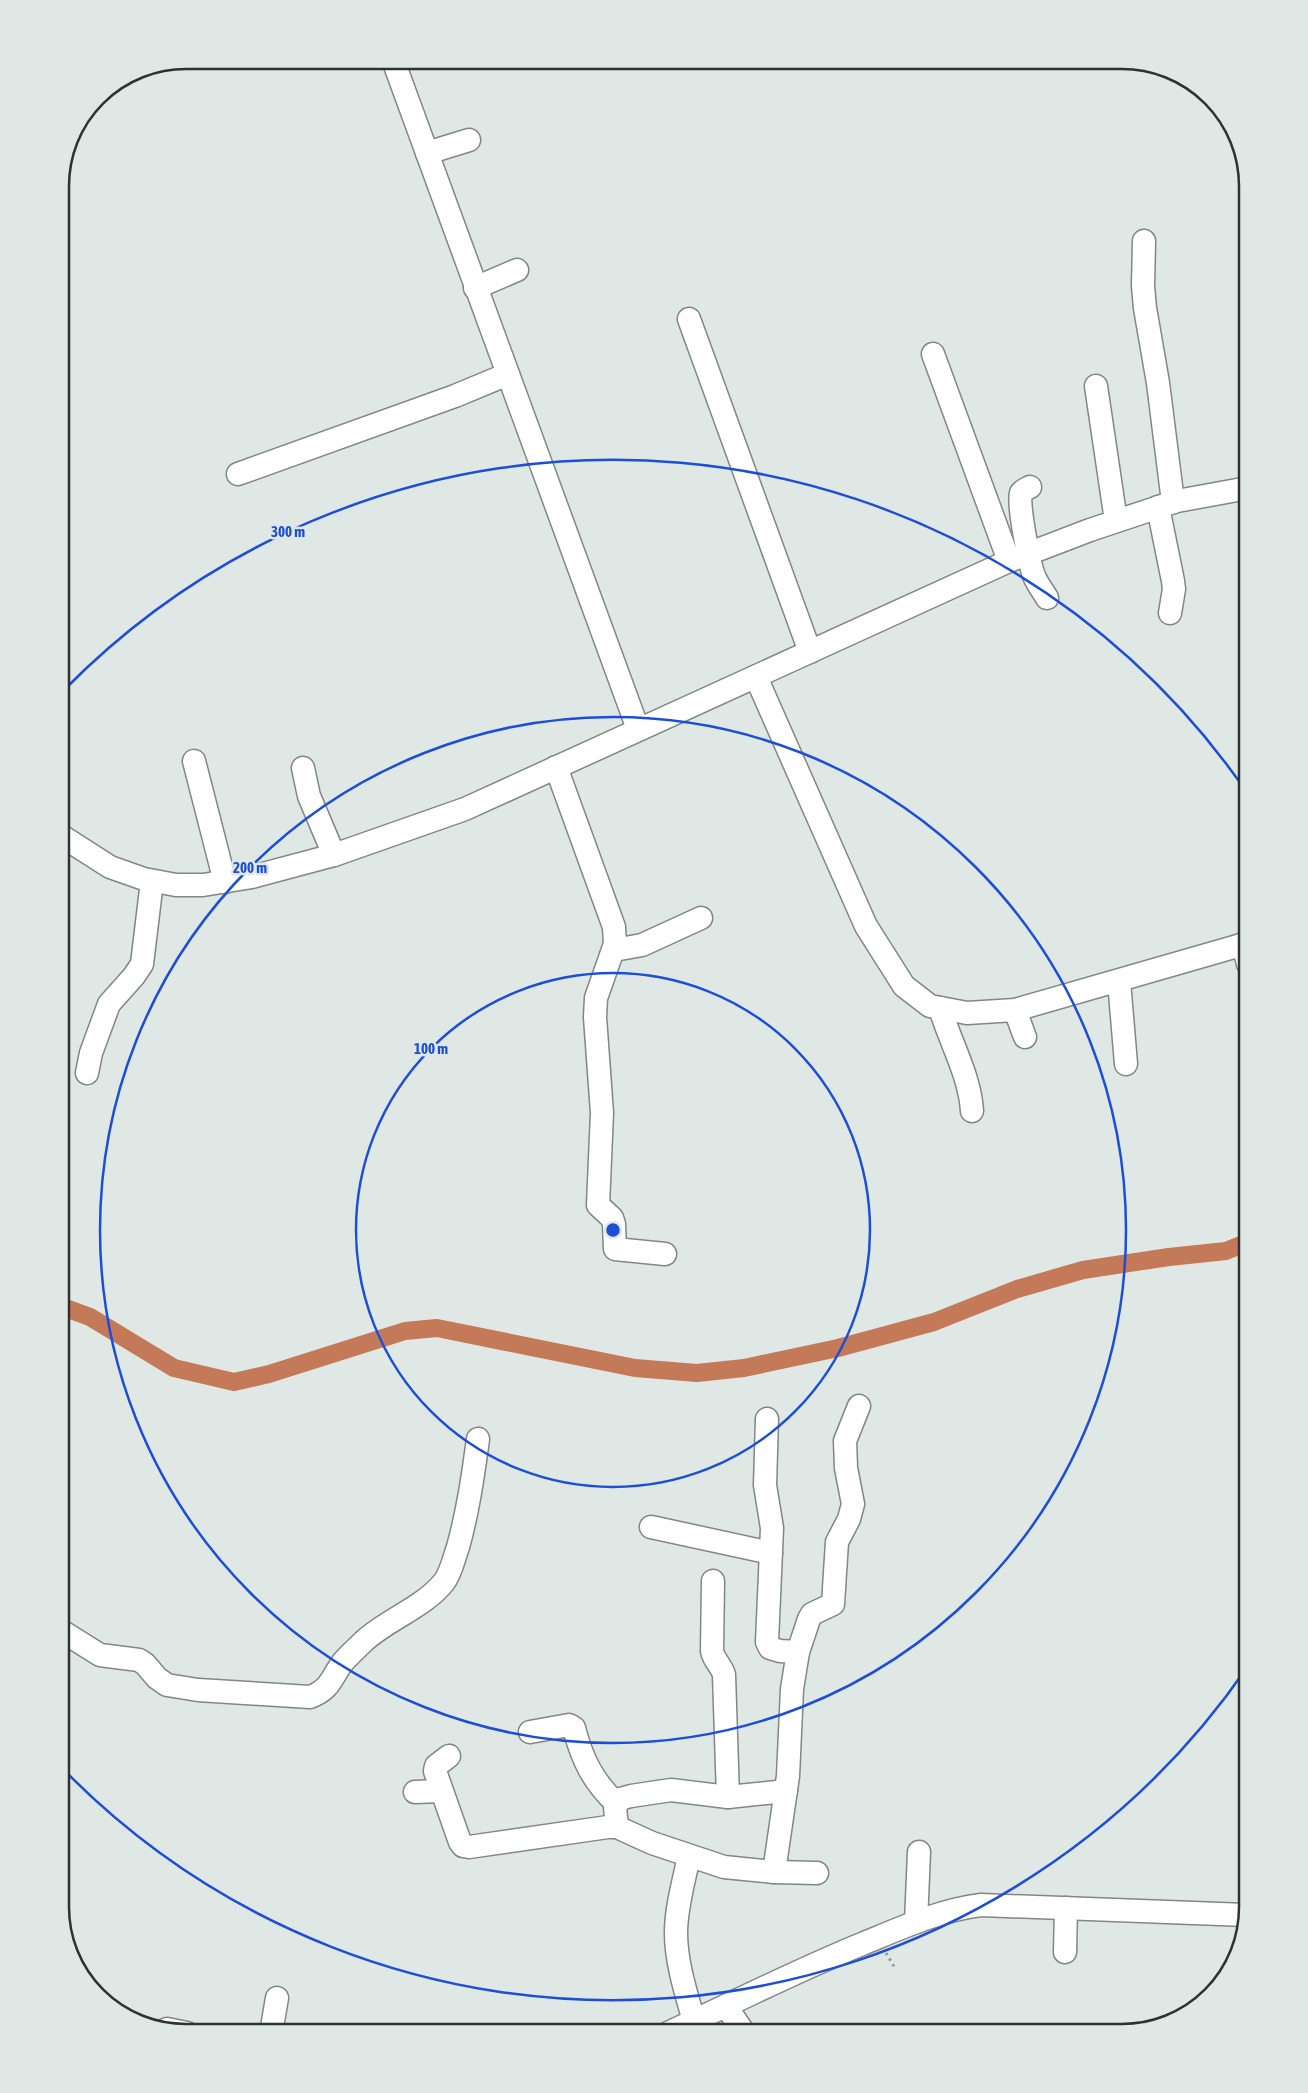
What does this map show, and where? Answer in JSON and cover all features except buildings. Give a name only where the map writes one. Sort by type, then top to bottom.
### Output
[{"type":"street","points":[[396,69],[638,729]]},
{"type":"street","points":[[427,153],[470,140]]},
{"type":"street","points":[[1144,241],[1143,286],[1158,383],[1165,505],[1174,589],[1170,612]]},
{"type":"street","points":[[475,288],[518,270]]},
{"type":"street","points":[[689,319],[810,652]]},
{"type":"street","points":[[933,354],[1020,557],[1048,598]]},
{"type":"street","points":[[238,474],[455,396],[508,374]]},
{"type":"street","points":[[1096,386],[1116,521]]},
{"type":"street","points":[[1020,557],[1019,502],[1022,491],[1030,487]]},
{"type":"street","points":[[69,841],[110,866],[152,881],[176,885],[203,885],[225,882],[334,856],[465,809],[556,766],[756,678],[1020,557],[1165,505],[1239,490]]},
{"type":"street","points":[[756,678],[866,926],[904,986],[930,1006],[967,1013],[1015,1010],[1118,981],[1239,953]]},
{"type":"street","points":[[194,761],[225,882]]},
{"type":"street","points":[[556,766],[614,927],[614,950],[596,998],[595,1017],[602,1113],[598,1205],[612,1218],[615,1249],[665,1254]]},
{"type":"street","points":[[303,768],[309,796],[334,856]]},
{"type":"street","points":[[87,1073],[91,1053],[109,1004],[142,964],[152,881]]},
{"type":"street","points":[[614,950],[642,945],[700,918]]},
{"type":"street","points":[[1118,981],[1126,1064]]},
{"type":"street","points":[[940,1008],[966,1082],[972,1111]]},
{"type":"street","points":[[1015,1010],[1025,1037]]},
{"type":"street","points":[[774,1872],[786,1791],[792,1689],[798,1652],[812,1614],[833,1604],[837,1542],[849,1519],[853,1504],[845,1461],[845,1441],[859,1406]]},
{"type":"street","points":[[767,1419],[765,1485],[772,1528],[768,1646],[780,1651],[798,1652]]},
{"type":"street","points":[[69,1636],[100,1655],[140,1660],[166,1685],[198,1690],[310,1697],[321,1693],[331,1683],[342,1663],[365,1640],[386,1623],[416,1605],[444,1582],[453,1564],[464,1526],[472,1488],[478,1439]]},
{"type":"street","points":[[651,1527],[771,1553]]},
{"type":"street","points":[[713,1581],[712,1651],[715,1661],[722,1668],[724,1676],[728,1797]]},
{"type":"street","points":[[530,1732],[569,1725],[574,1728],[581,1755],[594,1778],[617,1804]]},
{"type":"street","points":[[449,1756],[436,1766],[435,1771],[463,1846],[469,1847],[582,1830],[617,1827],[652,1843],[724,1866],[774,1872],[817,1873]]},
{"type":"street","points":[[617,1827],[615,1814],[617,1804],[620,1799],[630,1796],[661,1790],[682,1790],[728,1797],[786,1791]]},
{"type":"street","points":[[415,1792],[441,1791]]},
{"type":"street","points":[[916,1922],[919,1852]]},
{"type":"street","points":[[689,1856],[678,1908],[676,1934],[683,1980],[694,2021]]},
{"type":"street","points":[[688,2024],[795,1972],[916,1922],[964,1907],[981,1905],[1238,1915]]},
{"type":"street","points":[[1065,1952],[1066,1908]]},
{"type":"street","points":[[273,2024],[277,1998]]},
{"type":"street","points":[[726,2006],[738,2024]]},
{"type":"waterway","points":[[69,1309],[90,1317],[174,1368],[234,1382],[269,1374],[405,1331],[437,1328],[635,1368],[697,1373],[744,1368],[838,1348],[934,1322],[1017,1289],[1083,1270],[1169,1257],[1226,1251],[1239,1246]]}]
